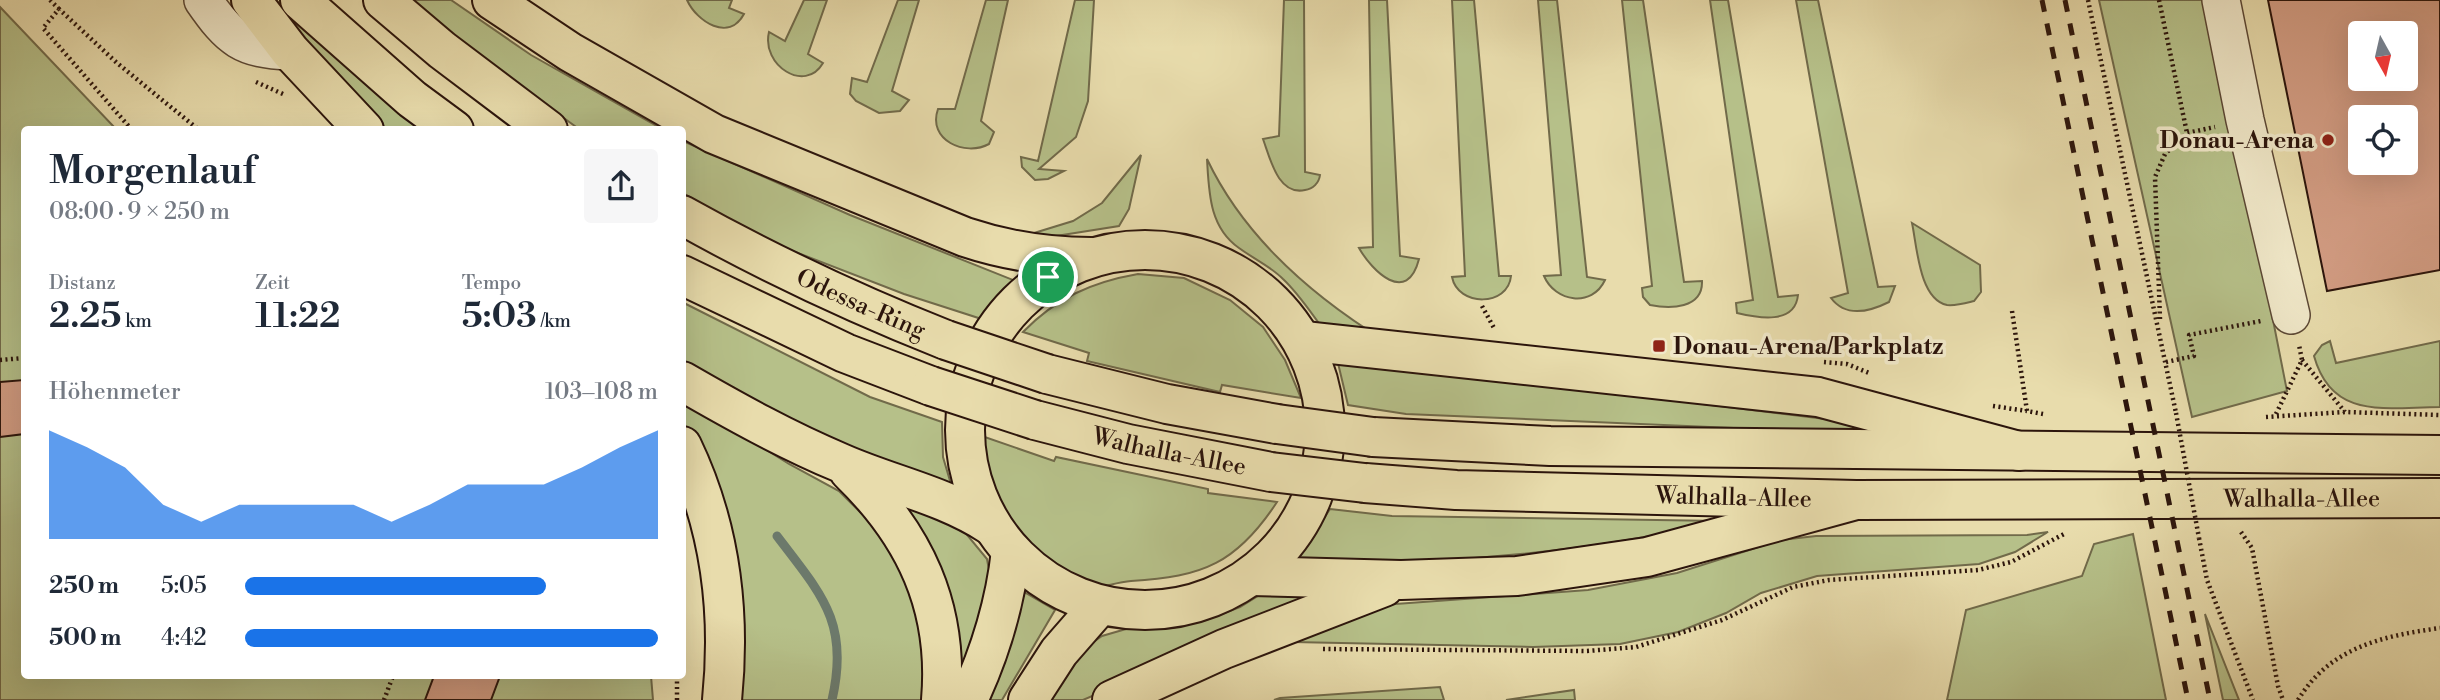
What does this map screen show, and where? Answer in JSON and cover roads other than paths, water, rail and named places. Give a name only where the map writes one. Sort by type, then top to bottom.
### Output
[{"type":"main road","points":[[251,0],[290,51],[360,126]]},
{"type":"main road","points":[[300,0],[412,99],[449,126]]},
{"type":"main road","points":[[383,0],[543,126]]},
{"type":"main road","points":[[492,0],[570,52],[714,134],[965,237],[998,248],[1051,257],[1091,257],[1128,250],[1182,253],[1231,270],[1272,301],[1304,341],[1322,390],[1326,442],[1315,493],[1290,539],[1252,576],[1205,600],[1153,610],[1100,605],[1067,593],[1037,575],[1000,538],[957,504],[843,464],[783,436],[686,382]]},
{"type":"main road","name":"Odessa-Ring","points":[[686,217],[751,254],[860,306],[946,340],[1047,374]]},
{"type":"main road","points":[[968,700],[1000,622],[1000,538],[969,470],[964,435],[968,388],[985,345],[1012,306],[1048,277],[1091,257]]},
{"type":"main road","name":"Odessa-Ring","points":[[686,277],[845,353],[931,386],[1035,420]]},
{"type":"main road","points":[[1304,341],[1818,397],[2019,451]]},
{"type":"main road","name":"Walhalla-Allee","points":[[1047,374],[1167,404],[1277,424],[1373,437],[1550,446],[2440,454]]},
{"type":"main road","name":"Walhalla-Allee","points":[[1035,420],[1128,444],[1270,472],[1456,490],[1856,500],[2440,498]]},
{"type":"main road","points":[[686,456],[705,501],[723,582],[726,636],[722,700]]},
{"type":"main road","points":[[843,464],[881,501],[923,573],[938,622],[944,669],[942,700]]},
{"type":"main road","points":[[1252,576],[1401,580],[1517,576],[1647,558],[1856,500]]},
{"type":"main road","points":[[1112,700],[1224,649],[1401,580]]},
{"type":"main road","points":[[1028,700],[1059,652],[1100,605]]},
{"type":"lane","points":[[203,0],[224,31],[241,43],[290,51]]},
{"type":"lane","points":[[2221,0],[2245,120],[2291,315]]},
{"type":"waterway","points":[[777,536],[807,575],[828,610],[837,650],[837,673],[832,700]]},
{"type":"railway","points":[[2042,0],[2188,700]]},
{"type":"railway","points":[[2065,0],[2210,700]]},
{"type":"place","name":"Donau-Arena","points":[[2328,140]]},
{"type":"place","name":"Donau-Arena/Parkplatz","points":[[1659,346]]}]
